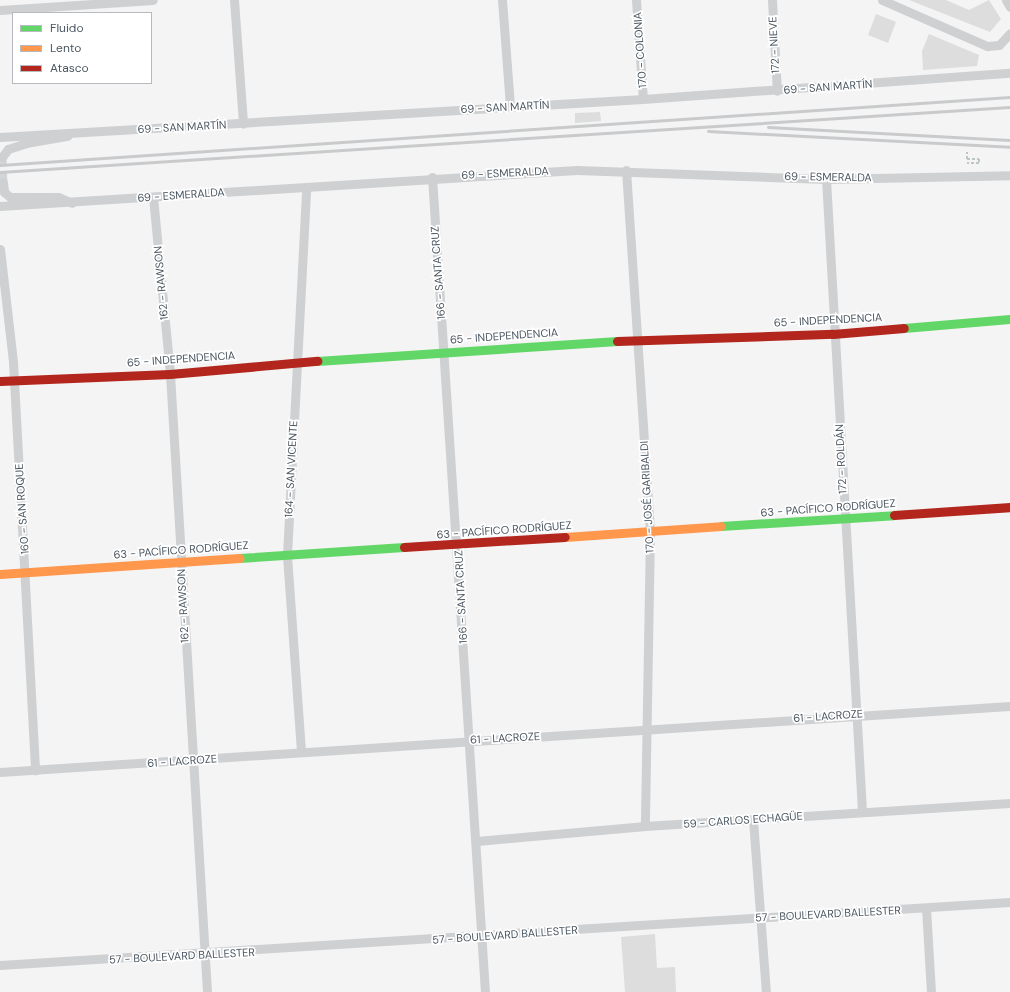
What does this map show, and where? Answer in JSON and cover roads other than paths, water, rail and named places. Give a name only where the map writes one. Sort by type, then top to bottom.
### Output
[{"type":"street","points":[[0,10],[153,0]]},
{"type":"street","points":[[234,0],[243,124]]},
{"type":"street","points":[[502,0],[510,107]]},
{"type":"street","name":"170 - COLONIA","points":[[636,0],[643,99]]},
{"type":"street","name":"172 - NIEVE","points":[[772,0],[777,91]]},
{"type":"street","points":[[882,0],[987,46],[999,45],[1010,33]]},
{"type":"street","name":"69 - SAN MARTÍN","points":[[0,137],[243,124],[777,91],[1010,73]]},
{"type":"street","points":[[2,157],[8,149],[26,143],[57,140],[75,133]]},
{"type":"street","name":"69 - ESMERALDA","points":[[0,206],[73,204],[432,177],[626,170],[826,179],[1010,175]]},
{"type":"street","name":"170 - JOSÉ GARIBALDI","points":[[626,170],[650,532],[649,729],[645,826]]},
{"type":"street","name":"166 - SANTA CRUZ","points":[[432,177],[458,545],[485,992]]},
{"type":"street","name":"172 - ROLDÁN","points":[[826,179],[854,714],[862,811]]},
{"type":"street","points":[[2,182],[4,192],[10,198],[58,197],[73,204]]},
{"type":"street","name":"164 - SAN VICENTE","points":[[301,750],[287,554],[306,187]]},
{"type":"street","name":"162 - RAWSON","points":[[153,197],[170,374],[191,761],[207,992]]},
{"type":"street","name":"160 - SAN ROQUE","points":[[0,249],[14,380],[26,572],[35,770]]},
{"type":"street","name":"65 - INDEPENDENCIA","points":[[0,381],[170,374],[297,362],[638,339],[833,334],[1010,319]]},
{"type":"street","name":"63 - PACÍFICO RODRÍGUEZ","points":[[0,574],[181,563],[287,554],[458,545],[1010,507]]},
{"type":"street","name":"61 - LACROZE","points":[[0,772],[191,761],[301,750],[649,729],[854,714],[1010,706]]},
{"type":"street","name":"59 - CARLOS ECHAGÜE","points":[[477,841],[645,826],[753,820],[862,811],[1010,803]]},
{"type":"street","points":[[753,820],[766,992]]},
{"type":"street","name":"57 - BOULEVARD BALLESTER","points":[[0,965],[205,955],[1010,902]]},
{"type":"street","points":[[926,908],[931,992]]},
{"type":"tunnel","points":[[2,157],[3,182]]},
{"type":"railway","points":[[0,165],[1010,97]]},
{"type":"railway","points":[[0,172],[1010,107]]},
{"type":"railway","points":[[768,127],[1010,140]]},
{"type":"railway","points":[[708,131],[1010,147]]}]
